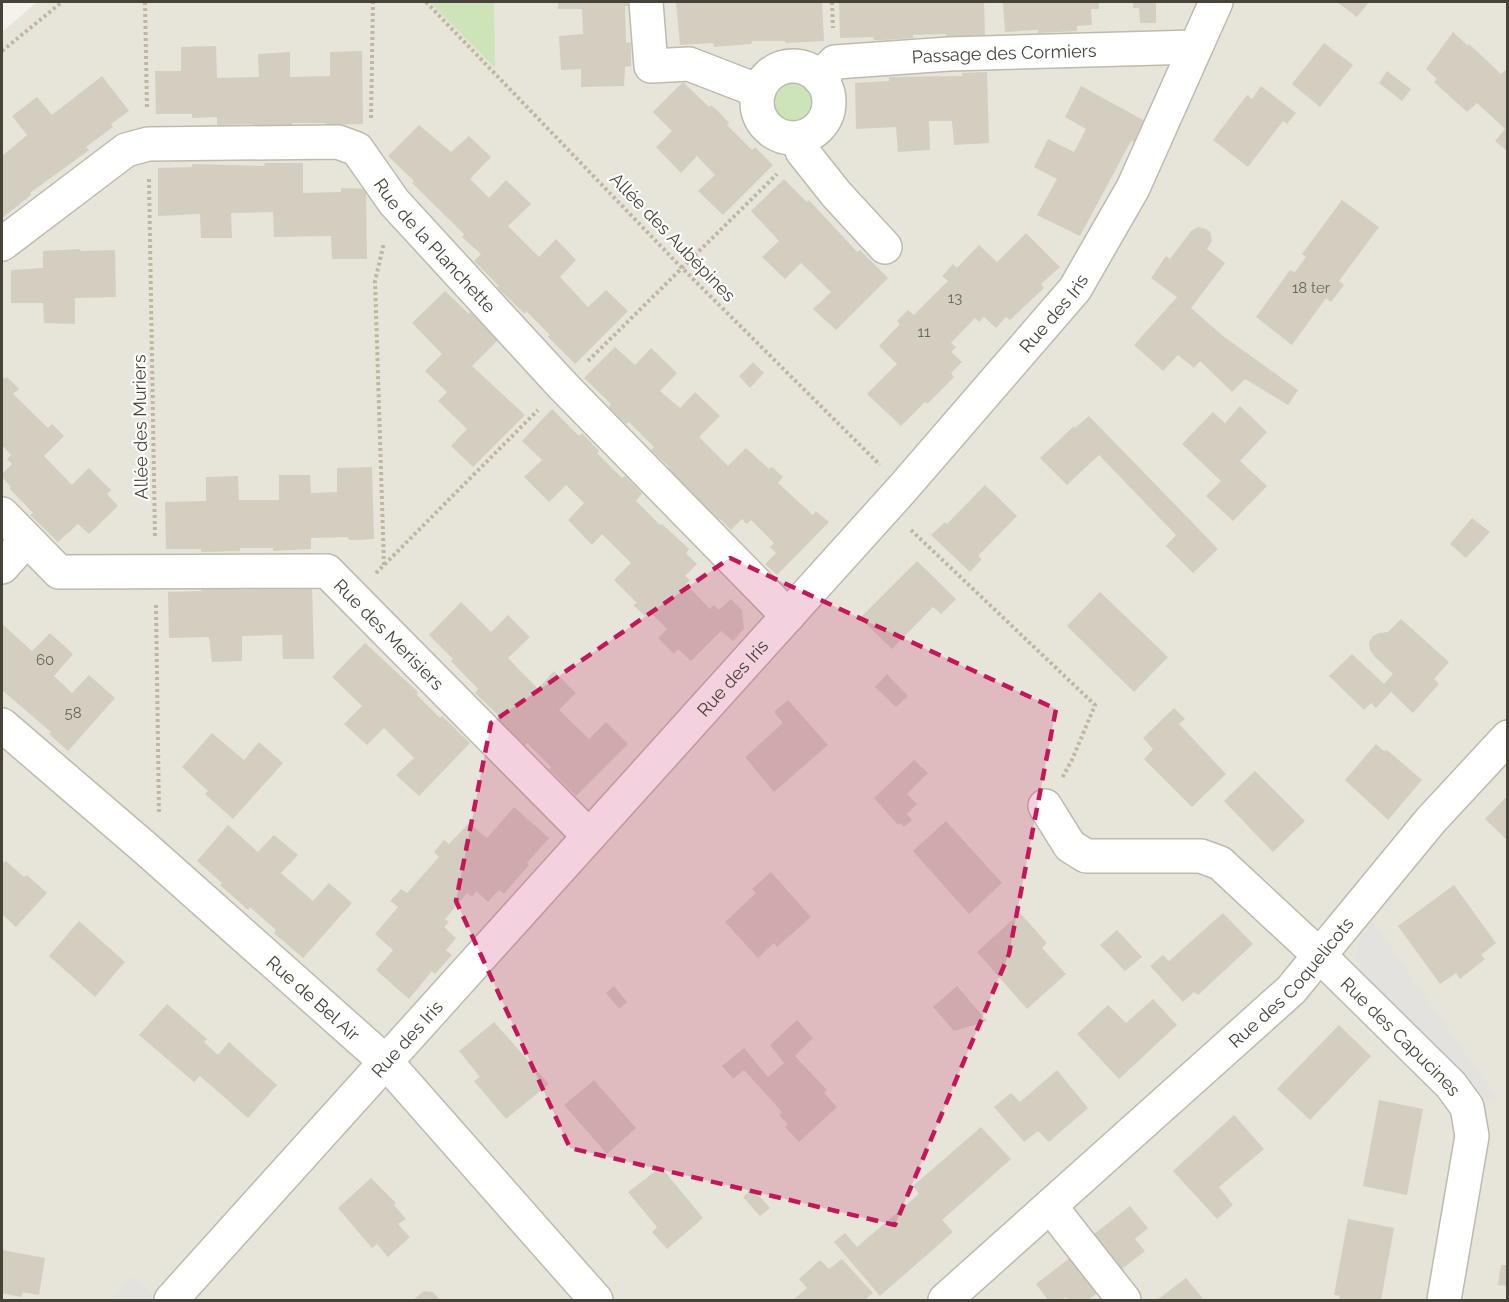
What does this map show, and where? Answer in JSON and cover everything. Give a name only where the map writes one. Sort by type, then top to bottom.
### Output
[{"type":"street","points":[[646,2],[651,66],[689,64],[759,91]]},
{"type":"street","name":"Rue des Iris","points":[[171,1300],[895,498],[1075,289],[1133,188],[1216,2]]},
{"type":"street","name":"Passage des Cormiers","points":[[819,78],[835,62],[949,54],[1195,47]]},
{"type":"street","points":[[800,144],[818,128],[825,118],[828,97],[819,78],[809,70],[797,66],[785,67],[774,72],[765,80],[759,91],[757,104],[759,116],[765,126],[775,134],[800,144],[837,195],[885,247]]},
{"type":"street","points":[[2,244],[126,150],[148,144],[338,142],[357,149]]},
{"type":"street","name":"Rue de la Planchette","points":[[357,149],[394,202],[563,386],[788,616]]},
{"type":"street","points":[[2,514],[26,540],[2,567]]},
{"type":"street","name":"Rue des Merisiers","points":[[26,540],[58,572],[327,571],[590,836]]},
{"type":"street","name":"Rue de Bel Air","points":[[2,725],[144,847],[387,1063],[596,1300]]},
{"type":"street","name":"Rue des Coquelicots","points":[[945,1300],[1291,990],[1431,820],[1508,737]]},
{"type":"street","name":"Rue des Capucines","points":[[1045,806],[1070,846],[1086,856],[1201,856],[1220,863],[1320,956],[1451,1085],[1467,1107],[1472,1136],[1444,1300]]},
{"type":"street","points":[[1050,1206],[1124,1300]]},
{"type":"path","points":[[2,51],[62,2]]},
{"type":"path","name":"Allée des Muriers","points":[[144,847],[159,831],[145,2]]},
{"type":"path","points":[[357,149],[371,129],[373,2]]},
{"type":"path","name":"Allée des Aubépines","points":[[426,2],[682,268],[895,498],[1095,705],[1072,760],[1045,806]]},
{"type":"path","points":[[353,597],[682,268],[800,144]]},
{"type":"path","points":[[384,566],[375,281],[394,202]]},
{"type":"highlighted area","points":[[730,558],[1056,709],[1009,954],[895,1225],[570,1148],[456,901],[491,723]]},
{"type":"shaded area","points":[[37,2],[1507,2],[1507,1300],[2,1300],[2,32]]},
{"type":"shaded area","points":[[1373,922],[1497,1098],[1483,1101],[1360,971],[1356,956],[1359,940]]},
{"type":"shaded area","points":[[133,1276],[159,1300],[111,1300]]},
{"type":"green space","points":[[430,2],[494,2],[495,68]]},
{"type":"green space","points":[[793,80],[809,86],[815,102],[809,118],[793,124],[777,118],[771,102],[777,86]]},
{"type":"building","points":[[558,2],[629,2],[630,6],[625,6],[626,42],[631,43],[631,66],[625,67],[624,86],[581,87],[581,69],[561,70],[559,36],[583,34],[582,9],[558,9]]},
{"type":"building","points":[[676,2],[822,2],[824,41],[786,43],[785,41],[752,41],[751,44],[714,47],[713,43],[680,45]]},
{"type":"building","points":[[839,2],[984,2],[985,35],[946,37],[946,34],[913,35],[913,38],[883,40],[874,40],[873,37],[840,38]]},
{"type":"building","points":[[1003,2],[1099,2],[1099,9],[1091,9],[1092,25],[1077,26],[1077,31],[1005,32]]},
{"type":"building","points":[[1133,2],[1156,2],[1156,23],[1140,23],[1139,8],[1133,8]]},
{"type":"building","points":[[1337,2],[1369,2],[1357,17]]},
{"type":"building","points":[[1453,32],[1501,74],[1508,68],[1508,152],[1495,141],[1505,129],[1477,103],[1467,112],[1434,82],[1437,79],[1426,69]]},
{"type":"building","points":[[1324,43],[1353,65],[1320,107],[1292,84]]},
{"type":"building","points":[[216,46],[217,78],[259,77],[258,54],[290,52],[290,77],[330,76],[330,52],[362,51],[363,124],[292,123],[292,126],[253,127],[253,124],[217,125],[217,117],[192,118],[192,114],[156,114],[155,71],[181,71],[181,47]]},
{"type":"building","points":[[1387,71],[1411,89],[1402,101],[1379,83]]},
{"type":"building","points":[[987,72],[989,143],[954,145],[952,121],[929,121],[930,150],[898,152],[896,127],[856,129],[855,83],[889,81],[889,77],[962,76],[962,73]]},
{"type":"building","points":[[102,76],[129,111],[111,124],[113,127],[86,147],[89,150],[30,193],[31,195],[2,218],[2,156],[27,135],[12,116],[37,97],[52,115]]},
{"type":"building","points":[[683,82],[709,107],[711,105],[717,110],[729,123],[727,125],[752,150],[755,147],[773,165],[723,215],[698,191],[715,175],[697,156],[681,173],[656,147],[672,131],[653,112]]},
{"type":"building","points":[[1081,86],[1145,121],[1135,142],[1131,141],[1080,236],[1037,215],[1057,179],[1034,167],[1048,139],[1074,152],[1086,129],[1065,117]]},
{"type":"building","points":[[1261,86],[1296,113],[1287,124],[1283,121],[1248,167],[1213,140],[1247,95],[1252,99]]},
{"type":"building","points":[[419,125],[451,152],[469,136],[491,157],[470,179],[489,198],[506,180],[531,204],[508,226],[539,257],[556,239],[576,260],[560,277],[588,307],[606,290],[628,311],[575,364],[526,311],[525,314],[497,287],[499,286],[474,261],[481,254],[462,237],[464,234],[388,156]]},
{"type":"building","points":[[264,163],[303,163],[303,193],[341,192],[341,188],[366,189],[367,259],[332,259],[331,236],[274,237],[273,212],[231,213],[232,238],[201,238],[200,214],[158,216],[158,168],[192,167],[192,164],[265,166]]},
{"type":"building","points":[[784,179],[807,202],[809,200],[857,252],[860,250],[888,278],[836,330],[813,309],[831,292],[801,263],[785,279],[762,257],[779,241],[751,211]]},
{"type":"building","points":[[1342,200],[1379,227],[1339,281],[1344,285],[1331,302],[1326,298],[1292,345],[1256,317],[1290,270],[1295,272],[1306,257],[1302,254]]},
{"type":"building","points":[[1198,227],[1210,232],[1212,241],[1207,249],[1225,263],[1191,308],[1223,336],[1298,390],[1288,405],[1245,379],[1232,392],[1200,361],[1194,368],[1178,355],[1163,371],[1134,345],[1177,297],[1151,278],[1166,256],[1170,259],[1191,231]]},
{"type":"building","points":[[1026,233],[1060,267],[1041,284],[1044,288],[1010,320],[1006,317],[996,328],[984,317],[979,322],[975,318],[951,343],[956,347],[951,352],[962,362],[951,373],[954,377],[901,426],[867,394],[897,364],[879,346],[900,324],[897,321],[908,310],[914,315],[948,281],[942,276],[953,264],[957,268],[979,245],[997,262]]},
{"type":"building","points":[[80,249],[81,251],[115,250],[116,297],[75,298],[75,324],[44,323],[43,303],[11,303],[11,270],[43,268],[43,251]]},
{"type":"building","points":[[445,291],[499,339],[472,366],[525,415],[473,467],[451,446],[467,429],[438,401],[447,392],[425,371],[442,354],[412,323]]},
{"type":"building","points":[[615,347],[635,365],[651,348],[677,373],[660,391],[680,408],[695,392],[720,416],[699,437],[728,466],[746,448],[769,469],[772,467],[783,477],[778,483],[813,515],[816,511],[829,522],[777,575],[765,564],[776,553],[770,547],[774,543],[751,520],[747,524],[742,519],[731,530],[720,519],[717,522],[691,495],[693,493],[667,470],[669,467],[651,450],[654,447],[629,422],[626,424],[609,407],[611,404],[584,378]]},
{"type":"building","points":[[753,362],[764,373],[750,388],[739,376]]},
{"type":"building","points":[[2,376],[5,379],[7,377],[19,389],[13,394],[48,428],[52,424],[64,436],[44,456],[72,485],[89,468],[111,490],[107,494],[118,506],[89,534],[78,524],[58,542],[30,515],[33,513],[9,488],[11,487],[2,477],[2,474],[12,464],[7,459],[11,455],[2,445]]},
{"type":"building","points":[[1240,406],[1267,432],[1240,461],[1267,486],[1233,521],[1206,496],[1221,481],[1182,444],[1213,412],[1225,423]]},
{"type":"building","points":[[552,409],[579,436],[582,433],[599,451],[597,453],[622,478],[625,476],[642,493],[636,501],[689,549],[686,553],[697,564],[685,576],[690,580],[686,584],[710,609],[714,605],[719,610],[731,599],[742,610],[744,629],[733,641],[721,631],[691,661],[678,649],[674,654],[658,638],[667,629],[650,612],[645,616],[633,605],[637,603],[614,580],[631,563],[602,534],[592,545],[568,520],[584,503],[566,485],[549,502],[524,477],[542,460],[522,441]]},
{"type":"building","points":[[1089,416],[1218,549],[1193,573],[1166,546],[1176,535],[1099,455],[1067,485],[1040,458],[1074,426],[1075,428]]},
{"type":"building","points":[[372,467],[374,539],[311,538],[311,549],[273,551],[273,548],[240,548],[240,551],[201,552],[201,549],[166,549],[165,502],[206,501],[206,477],[238,476],[239,500],[279,500],[279,475],[310,475],[311,493],[337,492],[337,468]]},
{"type":"building","points":[[985,485],[1017,516],[978,556],[982,559],[970,572],[931,535],[945,522],[947,524]]},
{"type":"building","points":[[1472,518],[1490,532],[1466,558],[1450,544]]},
{"type":"building","points":[[917,561],[956,599],[941,614],[933,607],[892,649],[860,618]]},
{"type":"building","points":[[312,586],[314,659],[283,659],[282,635],[242,636],[242,661],[212,662],[209,637],[169,638],[168,592],[202,591],[201,589],[209,588],[240,587],[240,590]]},
{"type":"building","points":[[1100,592],[1168,657],[1134,692],[1067,626]]},
{"type":"building","points":[[461,602],[491,632],[508,615],[530,637],[508,658],[538,689],[554,671],[576,693],[559,710],[589,739],[606,722],[628,744],[576,796],[527,743],[525,746],[497,718],[499,716],[475,693],[478,689],[429,635]]},
{"type":"building","points":[[1401,619],[1449,662],[1434,679],[1439,684],[1413,713],[1391,692],[1376,708],[1371,703],[1364,710],[1329,676],[1352,654],[1384,684],[1393,674],[1374,656],[1369,642],[1373,636],[1388,632]]},
{"type":"building","points":[[2,624],[32,651],[50,633],[73,654],[54,676],[72,693],[89,675],[115,698],[68,751],[49,734],[51,732],[2,690]]},
{"type":"building","points":[[365,643],[418,692],[417,695],[440,718],[442,716],[470,743],[419,796],[396,775],[414,758],[384,728],[367,745],[344,724],[362,706],[332,677]]},
{"type":"building","points":[[887,674],[908,696],[896,707],[875,687]]},
{"type":"building","points":[[788,700],[828,745],[774,792],[745,757],[783,723],[774,712]]},
{"type":"building","points":[[1174,708],[1185,719],[1179,724],[1226,774],[1192,807],[1144,759],[1153,749],[1143,738]]},
{"type":"building","points":[[212,733],[244,760],[259,742],[283,763],[233,819],[205,794],[208,791],[182,767]]},
{"type":"building","points":[[1376,744],[1384,751],[1387,750],[1422,780],[1388,820],[1345,780]]},
{"type":"building","points":[[914,760],[928,773],[907,794],[917,804],[907,814],[912,820],[904,827],[900,823],[898,825],[874,798]]},
{"type":"building","points":[[1255,771],[1305,821],[1273,852],[1224,801]]},
{"type":"building","points":[[1508,795],[1508,841],[1485,819]]},
{"type":"building","points":[[514,807],[549,838],[504,894],[499,890],[488,902],[476,891],[472,897],[467,893],[445,919],[449,922],[444,927],[456,938],[446,950],[452,955],[435,974],[432,971],[409,999],[376,970],[393,950],[375,934],[398,907],[390,901],[401,889],[407,893],[439,857],[434,852],[444,840],[449,844],[469,823],[487,838]]},
{"type":"building","points":[[946,821],[1002,883],[969,914],[913,851]]},
{"type":"building","points":[[228,825],[258,852],[274,835],[298,855],[281,873],[313,901],[329,883],[352,903],[303,958],[274,933],[276,930],[250,907],[248,910],[197,861]]},
{"type":"building","points":[[2,861],[4,863],[6,861],[24,877],[27,875],[47,893],[16,927],[2,914]]},
{"type":"building","points":[[771,872],[811,917],[777,947],[774,943],[758,958],[725,922],[756,893],[752,889]]},
{"type":"building","points":[[1454,885],[1496,943],[1481,955],[1485,959],[1460,979],[1456,973],[1440,984],[1398,926]]},
{"type":"building","points":[[1020,913],[1047,943],[1042,948],[1066,974],[1027,1009],[977,952]]},
{"type":"building","points":[[1223,913],[1253,944],[1198,995],[1194,992],[1183,1002],[1150,966],[1163,955],[1169,961]]},
{"type":"building","points":[[79,921],[125,962],[95,997],[49,956]]},
{"type":"building","points":[[1117,930],[1142,957],[1125,971],[1100,945]]},
{"type":"building","points":[[614,986],[627,1002],[619,1009],[606,993]]},
{"type":"building","points":[[957,986],[987,1021],[954,1031],[933,1007]]},
{"type":"building","points":[[1153,999],[1177,1025],[1119,1079],[1077,1034],[1108,1005],[1126,1023]]},
{"type":"building","points":[[167,1004],[207,1039],[204,1042],[218,1055],[229,1042],[277,1085],[248,1118],[200,1076],[194,1082],[139,1035]]},
{"type":"building","points":[[797,1020],[813,1038],[795,1056],[827,1090],[824,1093],[837,1107],[799,1142],[785,1127],[788,1124],[779,1115],[782,1112],[744,1070],[733,1079],[722,1066],[744,1048],[768,1077],[784,1063],[770,1045]]},
{"type":"building","points":[[494,1022],[549,1084],[506,1119],[474,1081],[480,1077],[459,1051]]},
{"type":"building","points":[[1339,1025],[1371,1056],[1310,1120],[1277,1089]]},
{"type":"building","points":[[1057,1070],[1088,1108],[1049,1142],[1038,1131],[1024,1142],[994,1107],[1011,1093],[1020,1102]]},
{"type":"building","points":[[594,1080],[636,1128],[607,1154],[564,1105]]},
{"type":"building","points":[[1379,1100],[1423,1109],[1407,1195],[1363,1186]]},
{"type":"building","points":[[1234,1115],[1264,1149],[1219,1187],[1233,1205],[1217,1219],[1173,1171]]},
{"type":"building","points":[[981,1127],[1011,1159],[942,1220],[953,1232],[880,1296],[834,1242],[845,1233],[857,1247],[919,1194],[913,1186]]},
{"type":"building","points":[[661,1167],[703,1218],[667,1249],[652,1232],[657,1227],[628,1192]]},
{"type":"building","points":[[371,1178],[396,1203],[394,1205],[406,1219],[398,1224],[410,1237],[388,1257],[377,1244],[372,1248],[338,1208]]},
{"type":"building","points":[[752,1188],[770,1208],[760,1216],[743,1197]]},
{"type":"building","points":[[1130,1206],[1148,1228],[1135,1239],[1145,1251],[1122,1269],[1094,1234]]},
{"type":"building","points":[[1348,1219],[1394,1228],[1381,1300],[1339,1300],[1340,1296],[1334,1295]]},
{"type":"building","points":[[2,1250],[45,1258],[39,1295],[23,1292],[21,1297],[2,1293]]},
{"type":"building","points":[[1071,1257],[1099,1292],[1088,1300],[1068,1300],[1066,1297],[1062,1300],[1048,1300],[1036,1284]]},
{"type":"building","points":[[842,1259],[873,1293],[865,1300],[793,1300],[807,1288],[799,1279],[820,1260],[829,1269]]},
{"type":"building","points":[[1501,1265],[1508,1265],[1508,1286],[1498,1285]]},
{"type":"building","points":[[1186,1278],[1204,1300],[1157,1300]]},
{"type":"building","points":[[424,1291],[433,1292],[440,1300],[413,1300]]}]
